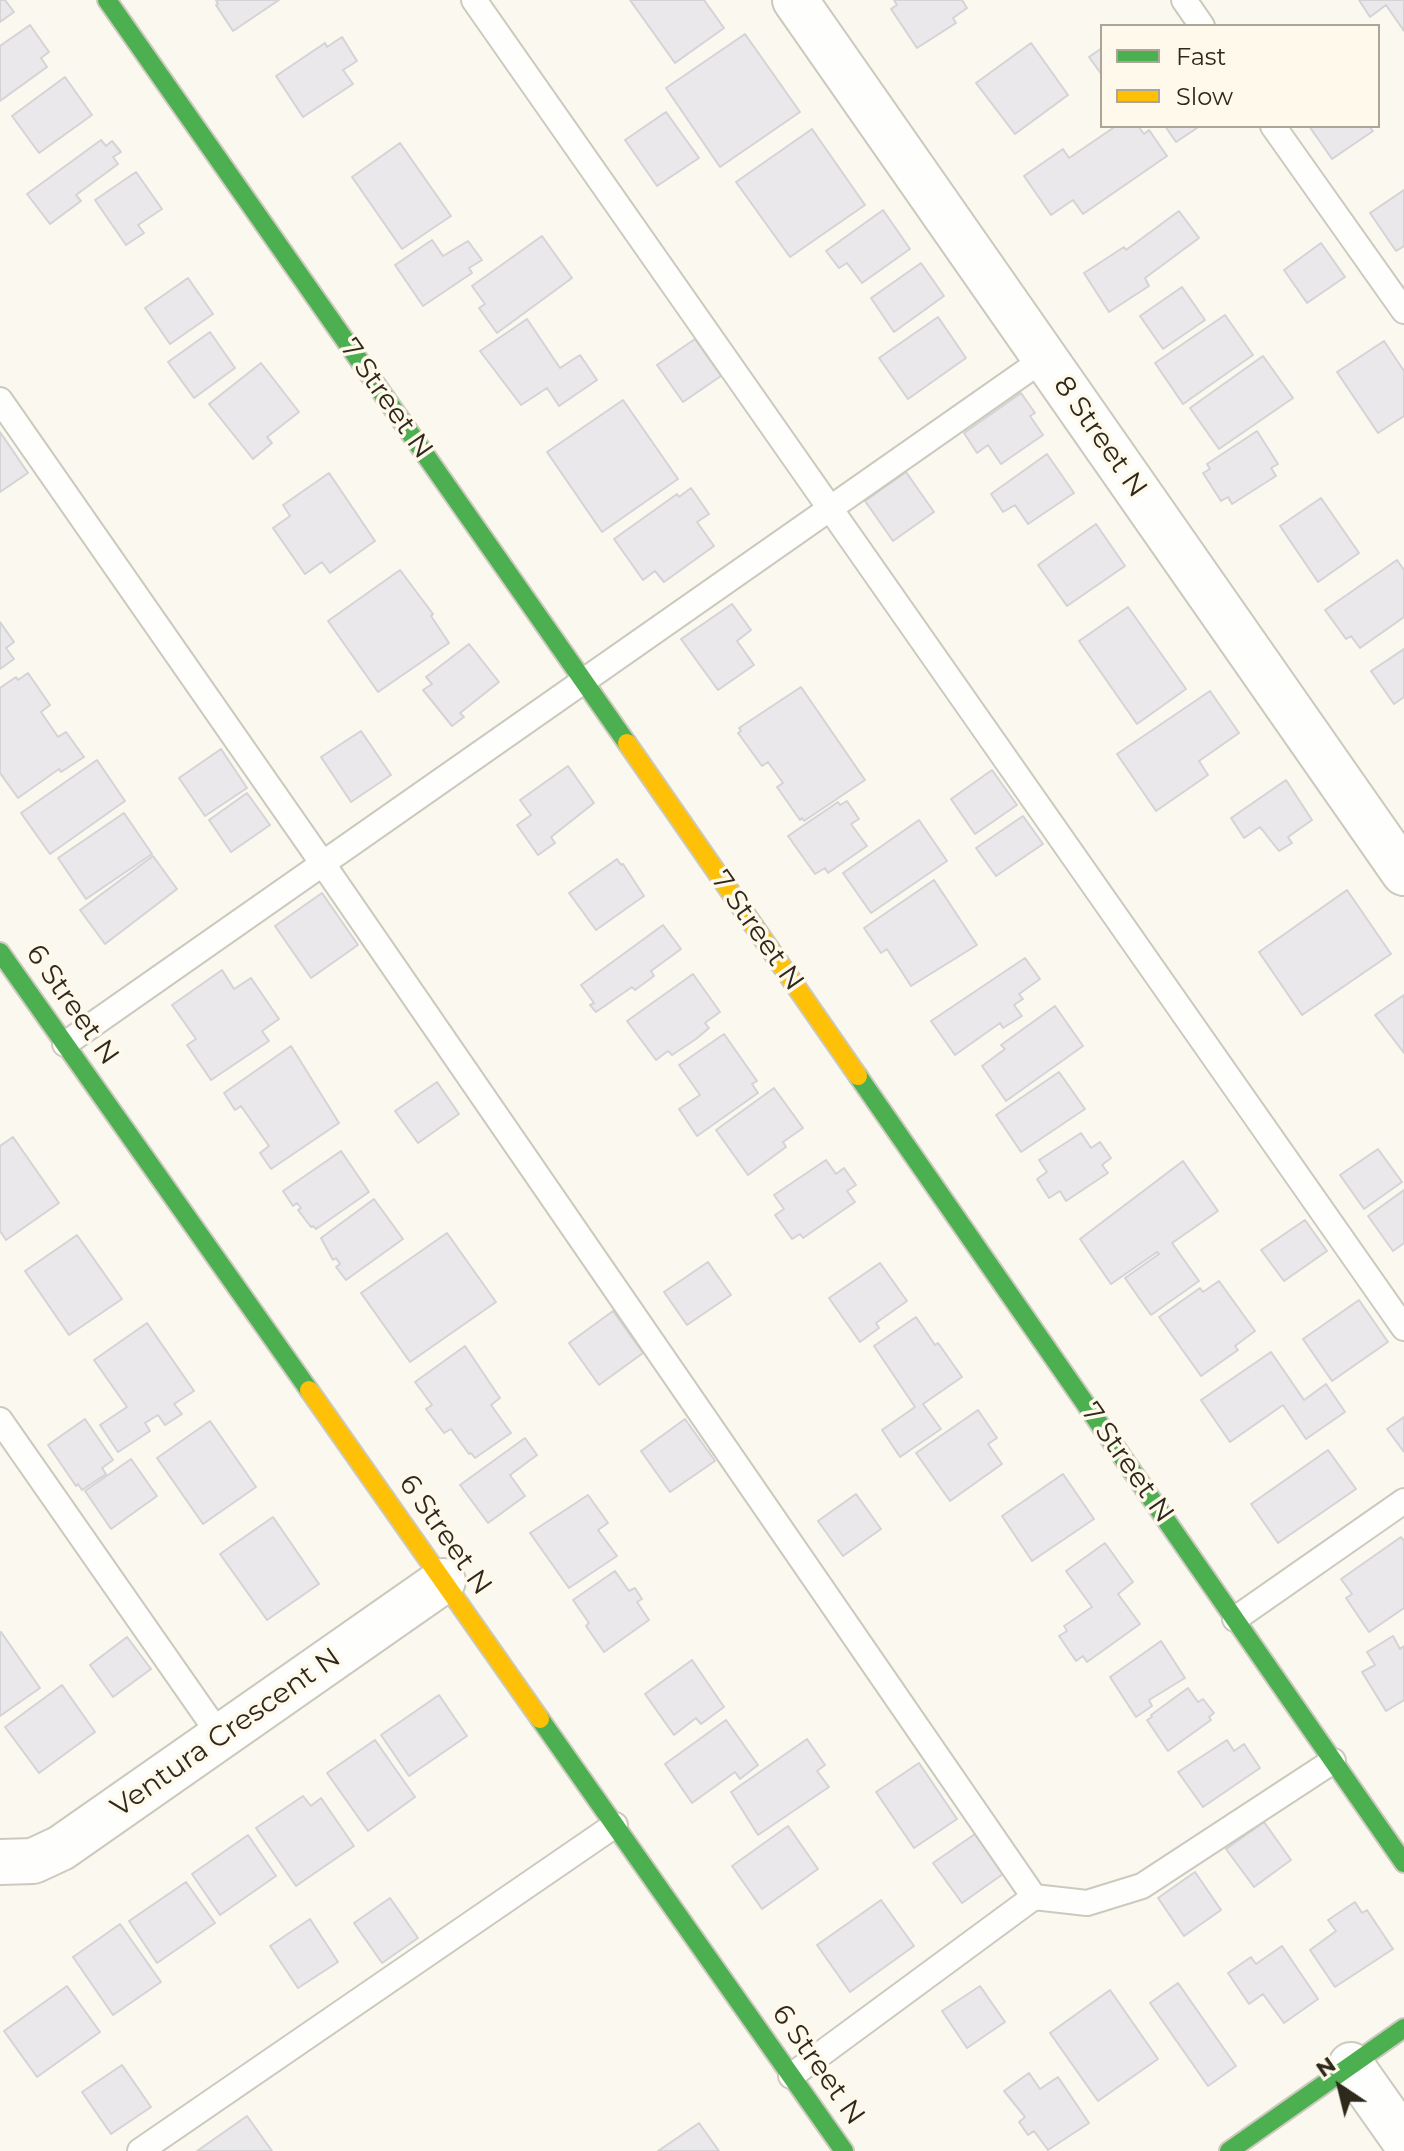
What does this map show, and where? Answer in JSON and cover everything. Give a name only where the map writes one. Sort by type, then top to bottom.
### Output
[{"type":"street","name":"7 Street N","points":[[107,0],[1404,1863]]},
{"type":"street","name":"8 Street N","points":[[795,0],[1404,873]]},
{"type":"street","name":"6 Street N","points":[[0,952],[844,2151]]},
{"type":"street","name":"Ventura Crescent N","points":[[0,1862],[33,1861],[61,1848],[443,1581]]},
{"type":"street","points":[[1229,2151],[1404,2028]]},
{"type":"street","points":[[1351,2065],[1404,2140]]},
{"type":"lane","points":[[474,0],[1404,1328]]},
{"type":"lane","points":[[1184,0],[1201,24]]},
{"type":"lane","points":[[1274,128],[1404,311]]},
{"type":"lane","points":[[65,1044],[1045,358]]},
{"type":"lane","points":[[0,400],[1034,1897]]},
{"type":"lane","points":[[0,1420],[221,1737]]},
{"type":"lane","points":[[1235,1619],[1404,1501]]},
{"type":"lane","points":[[791,2076],[1034,1897],[1087,1903],[1142,1886],[1333,1761]]},
{"type":"lane","points":[[140,2151],[615,1825]]},
{"type":"building","points":[[0,0],[5,0],[14,12],[0,22]]},
{"type":"building","points":[[216,0],[279,0],[233,31],[216,5]]},
{"type":"building","points":[[630,0],[704,0],[724,28],[675,63]]},
{"type":"building","points":[[894,0],[962,0],[967,8],[953,18],[956,23],[917,48],[891,9],[897,5]]},
{"type":"building","points":[[1359,0],[1404,0],[1404,31],[1386,5],[1370,17]]},
{"type":"building","points":[[30,25],[49,52],[41,58],[47,67],[0,101],[0,46]]},
{"type":"building","points":[[745,34],[800,112],[720,167],[666,88]]},
{"type":"building","points":[[342,37],[357,61],[343,70],[353,84],[303,117],[276,76],[325,43],[327,47]]},
{"type":"building","points":[[1031,43],[1068,95],[1015,134],[976,83]]},
{"type":"building","points":[[1100,49],[1100,72],[1089,57]]},
{"type":"building","points":[[65,77],[92,115],[39,153],[12,116]]},
{"type":"building","points":[[666,112],[699,158],[657,186],[625,140]]},
{"type":"building","points":[[1113,128],[1140,128],[1144,134],[1149,130],[1167,156],[1083,214],[1073,200],[1051,215],[1024,176],[1063,149],[1069,158]]},
{"type":"building","points":[[1166,128],[1197,128],[1176,142]]},
{"type":"building","points":[[1310,128],[1371,128],[1373,131],[1332,159]]},
{"type":"building","points":[[812,129],[865,205],[790,257],[736,182]]},
{"type":"building","points":[[101,140],[106,146],[112,141],[121,152],[113,157],[118,164],[76,195],[81,201],[50,224],[27,194]]},
{"type":"building","points":[[400,143],[451,216],[402,249],[352,177]]},
{"type":"building","points":[[136,172],[162,209],[138,225],[144,233],[126,245],[95,200]]},
{"type":"building","points":[[1404,190],[1404,246],[1396,251],[1370,213]]},
{"type":"building","points":[[883,210],[910,249],[862,283],[847,263],[839,268],[826,251]]},
{"type":"building","points":[[1179,211],[1199,238],[1145,278],[1149,286],[1109,312],[1084,273],[1124,247],[1126,250]]},
{"type":"building","points":[[542,236],[572,278],[497,333],[479,308],[485,304],[472,286]]},
{"type":"building","points":[[432,240],[443,256],[468,241],[482,260],[469,268],[472,273],[423,306],[395,265]]},
{"type":"building","points":[[1321,243],[1345,277],[1307,303],[1284,270]]},
{"type":"building","points":[[921,263],[944,296],[894,332],[871,298]]},
{"type":"building","points":[[188,278],[213,314],[170,344],[145,308]]},
{"type":"building","points":[[1182,287],[1205,320],[1163,349],[1140,316]]},
{"type":"building","points":[[1225,315],[1253,355],[1183,404],[1155,363]]},
{"type":"building","points":[[938,317],[966,358],[908,399],[879,358]]},
{"type":"building","points":[[527,319],[560,368],[580,355],[597,380],[559,406],[547,388],[521,405],[480,351]]},
{"type":"building","points":[[210,332],[235,368],[194,398],[168,362]]},
{"type":"building","points":[[695,339],[721,376],[683,402],[657,365]]},
{"type":"building","points":[[1384,341],[1404,371],[1404,416],[1378,433],[1337,372]]},
{"type":"building","points":[[1263,356],[1293,398],[1219,449],[1190,408]]},
{"type":"building","points":[[261,363],[299,412],[267,437],[272,443],[253,459],[209,404]]},
{"type":"building","points":[[1021,393],[1035,413],[1030,416],[1043,435],[1001,464],[988,445],[977,453],[964,433]]},
{"type":"building","points":[[623,400],[678,479],[602,532],[547,452]]},
{"type":"building","points":[[1257,431],[1278,464],[1271,468],[1276,476],[1232,504],[1228,497],[1221,501],[1203,473],[1210,469],[1207,464]]},
{"type":"building","points":[[0,432],[28,473],[0,492]]},
{"type":"building","points":[[1047,454],[1074,493],[1028,524],[1015,505],[1003,512],[991,494]]},
{"type":"building","points":[[906,472],[934,512],[893,541],[865,501]]},
{"type":"building","points":[[329,473],[375,541],[330,573],[322,562],[305,574],[273,528],[290,516],[283,505]]},
{"type":"building","points":[[691,488],[709,514],[697,522],[714,546],[664,582],[655,571],[643,580],[614,539],[677,494],[679,497]]},
{"type":"building","points":[[1321,498],[1359,553],[1318,582],[1280,526]]},
{"type":"building","points":[[1096,524],[1125,566],[1067,606],[1038,565]]},
{"type":"building","points":[[1397,560],[1404,570],[1404,617],[1360,648],[1351,636],[1346,639],[1325,610]]},
{"type":"building","points":[[400,570],[433,614],[431,616],[449,643],[378,692],[328,621]]},
{"type":"building","points":[[732,604],[751,630],[737,641],[754,665],[718,690],[681,639]]},
{"type":"building","points":[[1128,607],[1186,689],[1137,724],[1079,641]]},
{"type":"building","points":[[0,622],[14,642],[6,648],[14,659],[0,669]]},
{"type":"building","points":[[469,644],[499,682],[460,713],[464,717],[452,726],[423,690],[432,684],[426,677]]},
{"type":"building","points":[[1404,649],[1404,697],[1394,704],[1371,671]]},
{"type":"building","points":[[28,673],[50,705],[41,712],[58,737],[66,732],[84,757],[61,772],[59,769],[18,798],[0,773],[0,688]]},
{"type":"building","points":[[801,687],[865,780],[804,821],[802,818],[800,820],[777,787],[783,783],[768,762],[762,766],[738,733],[741,731],[739,728]]},
{"type":"building","points":[[1210,691],[1239,733],[1199,761],[1208,775],[1156,811],[1117,754]]},
{"type":"building","points":[[361,731],[391,775],[351,802],[321,757]]},
{"type":"building","points":[[221,749],[247,788],[205,816],[179,778]]},
{"type":"building","points":[[97,760],[125,801],[50,854],[21,813]]},
{"type":"building","points":[[568,766],[594,803],[551,837],[555,843],[538,855],[517,825],[531,815],[520,800]]},
{"type":"building","points":[[992,770],[1017,805],[975,834],[951,799]]},
{"type":"building","points":[[1286,780],[1312,820],[1288,837],[1292,843],[1279,851],[1260,827],[1244,838],[1231,818]]},
{"type":"building","points":[[247,793],[270,825],[231,852],[209,820]]},
{"type":"building","points":[[847,801],[859,819],[851,824],[867,846],[828,873],[825,868],[815,874],[788,836],[838,802],[840,805]]},
{"type":"building","points":[[124,813],[152,854],[86,899],[58,858]]},
{"type":"building","points":[[1023,816],[1043,844],[996,876],[976,848]]},
{"type":"building","points":[[919,820],[947,861],[871,913],[843,873]]},
{"type":"building","points":[[153,856],[177,889],[105,944],[80,910]]},
{"type":"building","points":[[617,859],[644,896],[596,930],[569,893]]},
{"type":"building","points":[[934,880],[977,945],[911,986],[887,949],[881,953],[864,928]]},
{"type":"building","points":[[1347,890],[1391,954],[1302,1015],[1259,952]]},
{"type":"building","points":[[322,893],[358,945],[311,978],[275,926]]},
{"type":"building","points":[[663,925],[681,949],[651,971],[654,976],[596,1012],[590,1005],[594,1003],[581,985]]},
{"type":"building","points":[[1025,958],[1040,979],[1019,994],[1023,999],[1014,1005],[1022,1016],[1003,1028],[1000,1023],[955,1055],[931,1021]]},
{"type":"building","points":[[222,970],[234,989],[251,978],[279,1019],[262,1031],[269,1041],[211,1080],[187,1045],[196,1039],[172,1005]]},
{"type":"building","points":[[693,974],[720,1012],[705,1023],[709,1028],[696,1039],[672,1055],[668,1051],[656,1060],[627,1021]]},
{"type":"building","points":[[1404,995],[1404,1053],[1375,1015]]},
{"type":"building","points":[[1055,1006],[1083,1046],[1006,1101],[982,1066],[1005,1049],[1001,1045]]},
{"type":"building","points":[[724,1034],[757,1081],[752,1084],[758,1093],[697,1136],[679,1109],[700,1095],[679,1065]]},
{"type":"building","points":[[291,1046],[339,1123],[271,1169],[260,1153],[269,1146],[241,1106],[235,1110],[224,1093]]},
{"type":"building","points":[[1059,1072],[1085,1109],[1021,1152],[996,1115]]},
{"type":"building","points":[[437,1082],[459,1114],[418,1143],[395,1111]]},
{"type":"building","points":[[774,1088],[803,1128],[783,1142],[786,1147],[748,1175],[716,1130]]},
{"type":"building","points":[[1081,1133],[1091,1148],[1100,1142],[1111,1158],[1102,1165],[1108,1173],[1066,1201],[1060,1191],[1049,1198],[1037,1179],[1047,1172],[1039,1160]]},
{"type":"building","points":[[13,1137],[59,1203],[6,1240],[0,1231],[0,1146]]},
{"type":"building","points":[[1378,1149],[1402,1182],[1364,1209],[1340,1175]]},
{"type":"building","points":[[341,1151],[369,1192],[316,1229],[298,1210],[301,1208],[297,1203],[293,1206],[283,1191]]},
{"type":"building","points":[[826,1160],[836,1174],[844,1168],[856,1185],[847,1191],[855,1202],[803,1238],[800,1234],[792,1239],[775,1215],[784,1209],[774,1195]]},
{"type":"building","points":[[1183,1161],[1218,1211],[1172,1243],[1199,1281],[1151,1315],[1125,1278],[1159,1254],[1157,1252],[1111,1284],[1080,1239]]},
{"type":"building","points":[[1404,1190],[1404,1243],[1393,1251],[1368,1216]]},
{"type":"building","points":[[374,1199],[403,1239],[346,1280],[336,1267],[340,1264],[336,1258],[333,1260],[321,1238]]},
{"type":"building","points":[[1305,1220],[1327,1251],[1284,1281],[1261,1250]]},
{"type":"building","points":[[447,1233],[496,1302],[410,1362],[361,1293]]},
{"type":"building","points":[[77,1235],[122,1299],[69,1335],[25,1271]]},
{"type":"building","points":[[708,1262],[731,1295],[687,1325],[664,1292]]},
{"type":"building","points":[[880,1263],[907,1301],[876,1323],[879,1328],[860,1342],[829,1298]]},
{"type":"building","points":[[1219,1281],[1255,1331],[1235,1346],[1238,1350],[1201,1376],[1159,1317],[1200,1288],[1203,1292]]},
{"type":"building","points":[[1359,1300],[1388,1342],[1332,1381],[1303,1339]]},
{"type":"building","points":[[613,1311],[643,1353],[599,1385],[569,1343]]},
{"type":"building","points":[[916,1317],[962,1377],[923,1404],[941,1429],[900,1457],[882,1430],[915,1407],[874,1346]]},
{"type":"building","points":[[147,1323],[194,1391],[174,1404],[182,1414],[165,1425],[158,1415],[145,1423],[150,1431],[118,1452],[100,1425],[127,1407],[94,1360]]},
{"type":"building","points":[[465,1346],[500,1398],[491,1405],[511,1433],[475,1458],[451,1429],[444,1433],[426,1409],[432,1405],[415,1382]]},
{"type":"building","points":[[1271,1352],[1304,1400],[1326,1384],[1345,1412],[1306,1439],[1283,1405],[1230,1442],[1201,1400]]},
{"type":"building","points":[[978,1410],[997,1438],[988,1444],[1002,1464],[950,1501],[916,1453]]},
{"type":"building","points":[[1404,1417],[1404,1452],[1387,1429]]},
{"type":"building","points":[[85,1419],[113,1460],[102,1468],[106,1474],[82,1490],[48,1445]]},
{"type":"building","points":[[685,1419],[715,1461],[670,1492],[641,1451]]},
{"type":"building","points":[[210,1421],[256,1487],[203,1524],[157,1458]]},
{"type":"building","points":[[525,1438],[537,1455],[510,1475],[525,1496],[488,1523],[460,1485]]},
{"type":"building","points":[[1328,1450],[1356,1489],[1278,1543],[1251,1504]]},
{"type":"building","points":[[131,1459],[157,1496],[111,1529],[85,1491]]},
{"type":"building","points":[[1063,1474],[1094,1519],[1032,1561],[1002,1516]]},
{"type":"building","points":[[856,1494],[881,1529],[843,1556],[818,1521]]},
{"type":"building","points":[[588,1495],[608,1523],[598,1530],[617,1556],[569,1588],[530,1533]]},
{"type":"building","points":[[273,1517],[319,1584],[267,1620],[220,1554]]},
{"type":"building","points":[[1401,1537],[1404,1541],[1404,1608],[1369,1632],[1346,1598],[1352,1594],[1341,1579]]},
{"type":"building","points":[[1105,1543],[1133,1582],[1118,1594],[1140,1624],[1087,1662],[1083,1656],[1076,1661],[1059,1636],[1067,1631],[1064,1626],[1092,1607],[1066,1571]]},
{"type":"building","points":[[615,1571],[629,1591],[635,1588],[642,1599],[637,1602],[649,1620],[604,1652],[573,1600]]},
{"type":"building","points":[[0,1633],[40,1688],[0,1716]]},
{"type":"building","points":[[1393,1636],[1400,1649],[1404,1646],[1404,1700],[1386,1711],[1362,1672],[1375,1665],[1367,1652]]},
{"type":"building","points":[[127,1637],[151,1669],[113,1697],[90,1665]]},
{"type":"building","points":[[1161,1641],[1185,1678],[1149,1700],[1152,1706],[1136,1717],[1110,1677]]},
{"type":"building","points":[[692,1660],[724,1707],[701,1724],[696,1718],[674,1735],[645,1694]]},
{"type":"building","points":[[62,1685],[95,1732],[39,1773],[5,1727]]},
{"type":"building","points":[[1188,1688],[1198,1702],[1203,1699],[1214,1713],[1209,1717],[1211,1720],[1168,1751],[1147,1720]]},
{"type":"building","points":[[439,1695],[467,1736],[409,1776],[381,1735]]},
{"type":"building","points":[[726,1720],[758,1765],[740,1779],[735,1772],[692,1803],[665,1764]]},
{"type":"building","points":[[807,1739],[825,1765],[817,1771],[829,1787],[758,1835],[731,1792]]},
{"type":"building","points":[[375,1740],[415,1797],[368,1831],[327,1773]]},
{"type":"building","points":[[1227,1740],[1234,1751],[1244,1744],[1260,1768],[1203,1807],[1178,1772]]},
{"type":"building","points":[[919,1763],[957,1819],[914,1848],[876,1792]]},
{"type":"building","points":[[303,1796],[311,1806],[321,1798],[354,1846],[296,1886],[256,1828]]},
{"type":"building","points":[[1264,1822],[1291,1860],[1254,1887],[1226,1849]]},
{"type":"building","points":[[788,1826],[818,1869],[762,1909],[732,1866]]},
{"type":"building","points":[[975,1834],[1003,1874],[962,1903],[933,1863]]},
{"type":"building","points":[[248,1835],[276,1876],[220,1915],[192,1874]]},
{"type":"building","points":[[1195,1872],[1221,1910],[1184,1936],[1158,1898]]},
{"type":"building","points":[[186,1882],[215,1923],[157,1963],[129,1921]]},
{"type":"building","points":[[390,1898],[418,1938],[382,1963],[354,1923]]},
{"type":"building","points":[[881,1900],[914,1946],[850,1992],[817,1945]]},
{"type":"building","points":[[1355,1902],[1362,1913],[1367,1910],[1393,1949],[1335,1987],[1310,1950],[1336,1931],[1328,1920]]},
{"type":"building","points":[[310,1919],[338,1962],[298,1988],[270,1946]]},
{"type":"building","points":[[120,1924],[161,1982],[113,2015],[73,1957]]},
{"type":"building","points":[[1282,1946],[1318,1999],[1284,2023],[1263,1994],[1249,2004],[1228,1973],[1251,1957],[1256,1964]]},
{"type":"building","points":[[1178,1983],[1236,2066],[1208,2086],[1150,2003]]},
{"type":"building","points":[[67,1986],[100,2032],[37,2077],[4,2031]]},
{"type":"building","points":[[980,1986],[1005,2022],[967,2048],[942,2011]]},
{"type":"building","points":[[1110,1990],[1158,2059],[1098,2101],[1050,2033]]},
{"type":"building","points":[[122,2065],[151,2107],[111,2134],[82,2092]]},
{"type":"building","points":[[1029,2073],[1040,2089],[1058,2077],[1089,2123],[1048,2150],[1034,2131],[1028,2135],[1019,2122],[1025,2117],[1004,2091]]},
{"type":"building","points":[[247,2116],[272,2151],[197,2151]]},
{"type":"building","points":[[699,2123],[719,2151],[658,2151]]},
{"type":"traffic: fast","points":[[107,0],[627,743]]},
{"type":"traffic: fast","points":[[0,952],[309,1390]]},
{"type":"traffic: fast","points":[[858,1076],[1404,1863]]},
{"type":"traffic: fast","points":[[540,1719],[844,2151]]},
{"type":"traffic: fast","points":[[1229,2151],[1404,2028]]},
{"type":"traffic: slow","points":[[627,743],[858,1076]]},
{"type":"traffic: slow","points":[[309,1390],[540,1719]]}]
